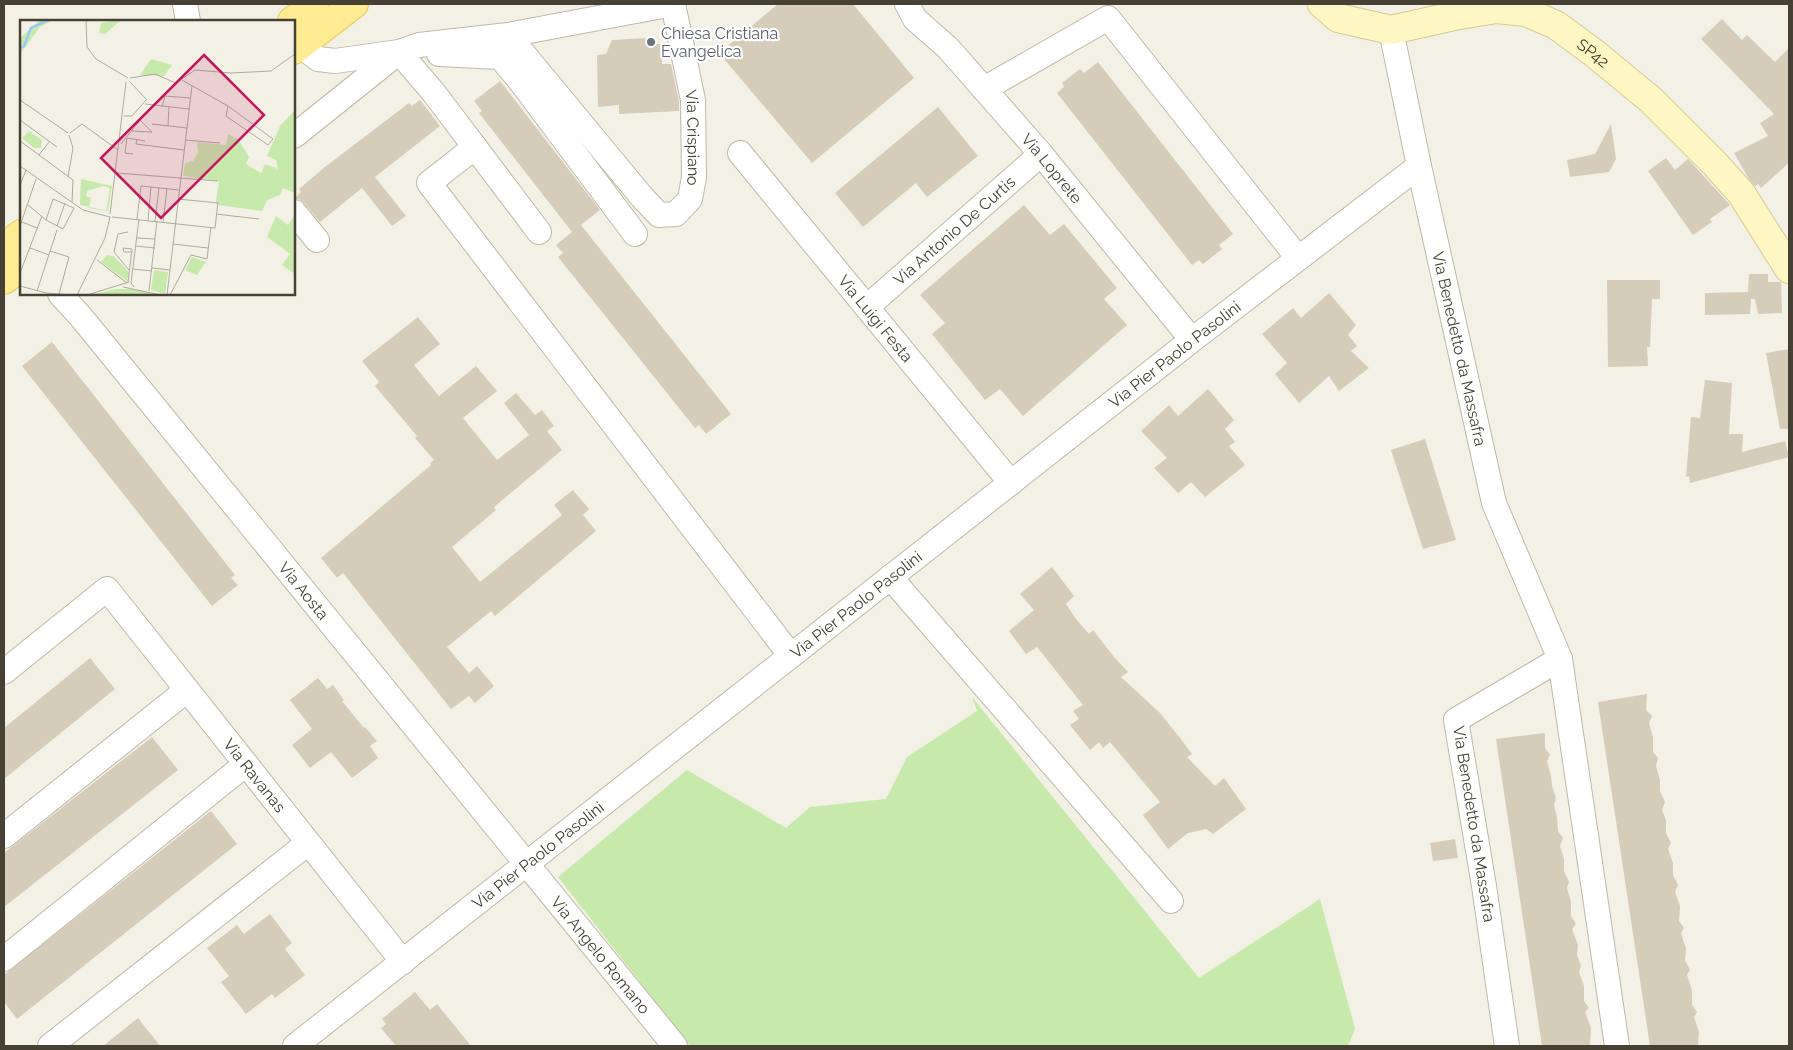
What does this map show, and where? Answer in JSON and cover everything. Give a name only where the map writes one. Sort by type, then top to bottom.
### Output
[{"type":"main road","points":[[295,39],[314,4]]},
{"type":"main road","points":[[295,39],[354,4]]},
{"type":"main road","name":"SP42","points":[[1322,4],[1338,18],[1391,30],[1454,16],[1496,10],[1526,12],[1556,25],[1594,53],[1651,100],[1715,164],[1741,193],[1789,269]]},
{"type":"main road","points":[[13,268],[20,238]]},
{"type":"street","points":[[185,4],[188,20]]},
{"type":"street","name":"Via Crispiano","points":[[399,52],[419,45],[508,35],[673,4],[693,100],[694,129],[694,177],[690,199],[676,214],[659,215],[642,197],[508,35]]},
{"type":"street","name":"Via Loprete","points":[[907,4],[915,19],[948,48],[1042,154],[1192,340]]},
{"type":"street","points":[[984,89],[1108,18],[1298,258]]},
{"type":"street","name":"Via Benedetto da Massafra","points":[[1391,30],[1419,166],[1494,503],[1560,659],[1617,1046]]},
{"type":"street","name":"Via Crispiano","points":[[295,39],[318,59],[335,61],[399,52],[500,57],[521,82],[635,234]]},
{"type":"street","points":[[295,135],[399,52],[434,93],[539,232]]},
{"type":"street","points":[[475,147],[429,183],[791,656]]},
{"type":"street","name":"Via Luigi Festa","points":[[740,153],[1011,482]]},
{"type":"street","name":"Via Antonio De Curtis","points":[[867,307],[1042,154]]},
{"type":"street","name":"Via Pier Paolo Pasolini","points":[[296,1046],[320,1039],[403,962],[526,864],[1192,340],[1419,166]]},
{"type":"street","points":[[295,213],[317,240]]},
{"type":"street","points":[[61,295],[81,317]]},
{"type":"street","points":[[77,295],[81,317]]},
{"type":"street","name":"Via Aosta","points":[[81,317],[526,864]]},
{"type":"street","points":[[890,578],[1171,901]]},
{"type":"street","name":"Via Ravanas","points":[[4,672],[107,589],[403,962]]},
{"type":"street","name":"Via Benedetto da Massafra","points":[[1507,1046],[1484,886],[1456,720],[1560,659]]},
{"type":"street","points":[[4,836],[187,690]]},
{"type":"street","points":[[4,959],[246,764]]},
{"type":"street","points":[[50,1046],[308,843]]},
{"type":"street","name":"Via Angelo Romano","points":[[526,864],[675,1046]]},
{"type":"green space","points":[[972,697],[1199,978],[1320,899],[1355,1029],[1348,1046],[690,1046],[558,877],[687,770],[786,828],[810,807],[886,799],[907,757],[977,711]]},
{"type":"building","points":[[778,4],[853,4],[914,78],[812,163],[719,53]]},
{"type":"building","points":[[1722,19],[1742,40],[1747,35],[1775,62],[1789,48],[1789,163],[1761,188],[1758,184],[1755,186],[1749,179],[1734,153],[1768,136],[1760,123],[1774,114],[1701,39]]},
{"type":"building","points":[[646,38],[646,45],[661,44],[662,64],[671,64],[679,102],[679,111],[619,114],[619,105],[598,107],[597,55],[606,54],[612,40]]},
{"type":"building","points":[[1098,62],[1233,234],[1219,245],[1222,249],[1203,264],[1199,260],[1192,265],[1057,93],[1064,87],[1062,83],[1080,69],[1084,73]]},
{"type":"building","points":[[500,81],[600,210],[581,225],[731,414],[706,434],[699,425],[695,428],[558,257],[563,253],[556,245],[572,232],[479,113],[482,111],[474,101]]},
{"type":"building","points":[[420,100],[440,126],[375,177],[406,216],[392,226],[362,188],[320,222],[304,203],[299,199],[295,199],[301,192],[299,189],[325,167],[409,103],[412,106]]},
{"type":"building","points":[[938,107],[978,156],[927,197],[916,183],[863,227],[835,193]]},
{"type":"building","points":[[1611,124],[1616,159],[1609,172],[1570,177],[1567,160],[1595,154]]},
{"type":"building","points":[[1666,158],[1675,170],[1688,159],[1730,205],[1710,219],[1712,222],[1693,235],[1648,171]]},
{"type":"building","points":[[1024,205],[1050,235],[1064,224],[1117,288],[1104,299],[1127,325],[1023,416],[1000,389],[985,400],[932,334],[945,323],[920,295]]},
{"type":"building","points":[[1749,274],[1768,274],[1768,282],[1781,282],[1782,313],[1758,314],[1755,299],[1751,299],[1750,314],[1705,315],[1705,293],[1748,292]]},
{"type":"building","points":[[1607,280],[1660,280],[1660,299],[1652,299],[1650,347],[1647,347],[1648,366],[1608,367]]},
{"type":"building","points":[[1329,293],[1356,325],[1348,335],[1357,346],[1351,351],[1369,368],[1339,391],[1329,376],[1299,403],[1275,374],[1287,363],[1262,334],[1293,308],[1301,318]]},
{"type":"building","points":[[418,317],[440,344],[414,365],[439,396],[476,366],[497,391],[463,418],[497,460],[529,435],[504,403],[516,393],[535,415],[542,410],[554,426],[547,431],[562,450],[494,507],[496,510],[452,547],[480,582],[562,515],[554,505],[573,490],[589,509],[583,515],[596,531],[495,616],[491,611],[447,647],[469,673],[477,666],[494,686],[475,703],[469,696],[451,709],[343,573],[337,578],[321,558],[431,465],[430,463],[434,460],[415,438],[417,436],[375,386],[379,382],[362,361]]},
{"type":"building","points":[[52,342],[235,575],[231,578],[238,585],[212,606],[22,366]]},
{"type":"building","points":[[1789,349],[1789,429],[1780,429],[1766,353]]},
{"type":"building","points":[[1705,380],[1732,383],[1729,434],[1743,434],[1742,452],[1785,441],[1789,457],[1690,483],[1689,476],[1686,477],[1691,417],[1700,418]]},
{"type":"building","points":[[1208,389],[1234,420],[1225,429],[1235,442],[1229,446],[1245,465],[1205,497],[1191,482],[1178,493],[1154,468],[1167,458],[1141,431],[1169,405],[1178,416]]},
{"type":"building","points":[[1425,439],[1456,540],[1423,549],[1391,450]]},
{"type":"building","points":[[1052,567],[1074,596],[1066,604],[1076,619],[1089,634],[1093,630],[1128,672],[1121,677],[1160,713],[1192,754],[1187,757],[1215,786],[1224,778],[1246,809],[1213,834],[1206,829],[1188,833],[1168,849],[1143,815],[1160,802],[1110,742],[1103,748],[1099,742],[1090,750],[1070,725],[1079,719],[1073,711],[1083,705],[1037,647],[1026,654],[1009,631],[1034,610],[1020,594]]},
{"type":"building","points":[[90,658],[115,689],[4,779],[4,728]]},
{"type":"building","points":[[318,678],[327,689],[333,685],[344,700],[342,701],[377,741],[370,746],[378,758],[352,778],[331,752],[310,768],[292,745],[312,729],[290,700]]},
{"type":"building","points":[[1647,694],[1646,710],[1652,716],[1649,723],[1653,737],[1653,752],[1658,758],[1656,766],[1660,780],[1660,791],[1665,802],[1662,810],[1666,820],[1666,833],[1671,843],[1668,849],[1673,863],[1673,875],[1678,885],[1675,892],[1680,906],[1679,921],[1684,928],[1681,933],[1686,949],[1685,960],[1690,970],[1687,975],[1692,990],[1692,1005],[1697,1012],[1694,1017],[1699,1032],[1698,1046],[1650,1046],[1598,702]]},
{"type":"building","points":[[1545,733],[1545,748],[1550,755],[1547,761],[1556,798],[1554,805],[1558,831],[1563,838],[1560,846],[1564,859],[1564,871],[1569,882],[1567,888],[1571,902],[1571,916],[1576,924],[1572,929],[1578,945],[1577,955],[1581,966],[1579,972],[1584,986],[1584,1001],[1589,1008],[1585,1012],[1591,1028],[1590,1046],[1542,1046],[1496,739]]},
{"type":"building","points":[[152,737],[178,770],[4,907],[4,853]]},
{"type":"building","points":[[211,811],[237,844],[17,1019],[4,1002],[4,975]]},
{"type":"building","points":[[1455,839],[1458,858],[1433,861],[1430,843]]},
{"type":"building","points":[[270,914],[292,943],[285,949],[305,975],[275,998],[272,994],[246,1014],[221,982],[229,976],[207,948],[237,925],[244,934]]},
{"type":"building","points":[[415,992],[430,1010],[437,1004],[471,1046],[396,1046],[381,1028],[386,1024],[382,1019]]},
{"type":"building","points":[[138,1018],[160,1046],[103,1046]]},
{"type":"place","name":"Chiesa Cristiana Evangelica","points":[[651,42]]}]
